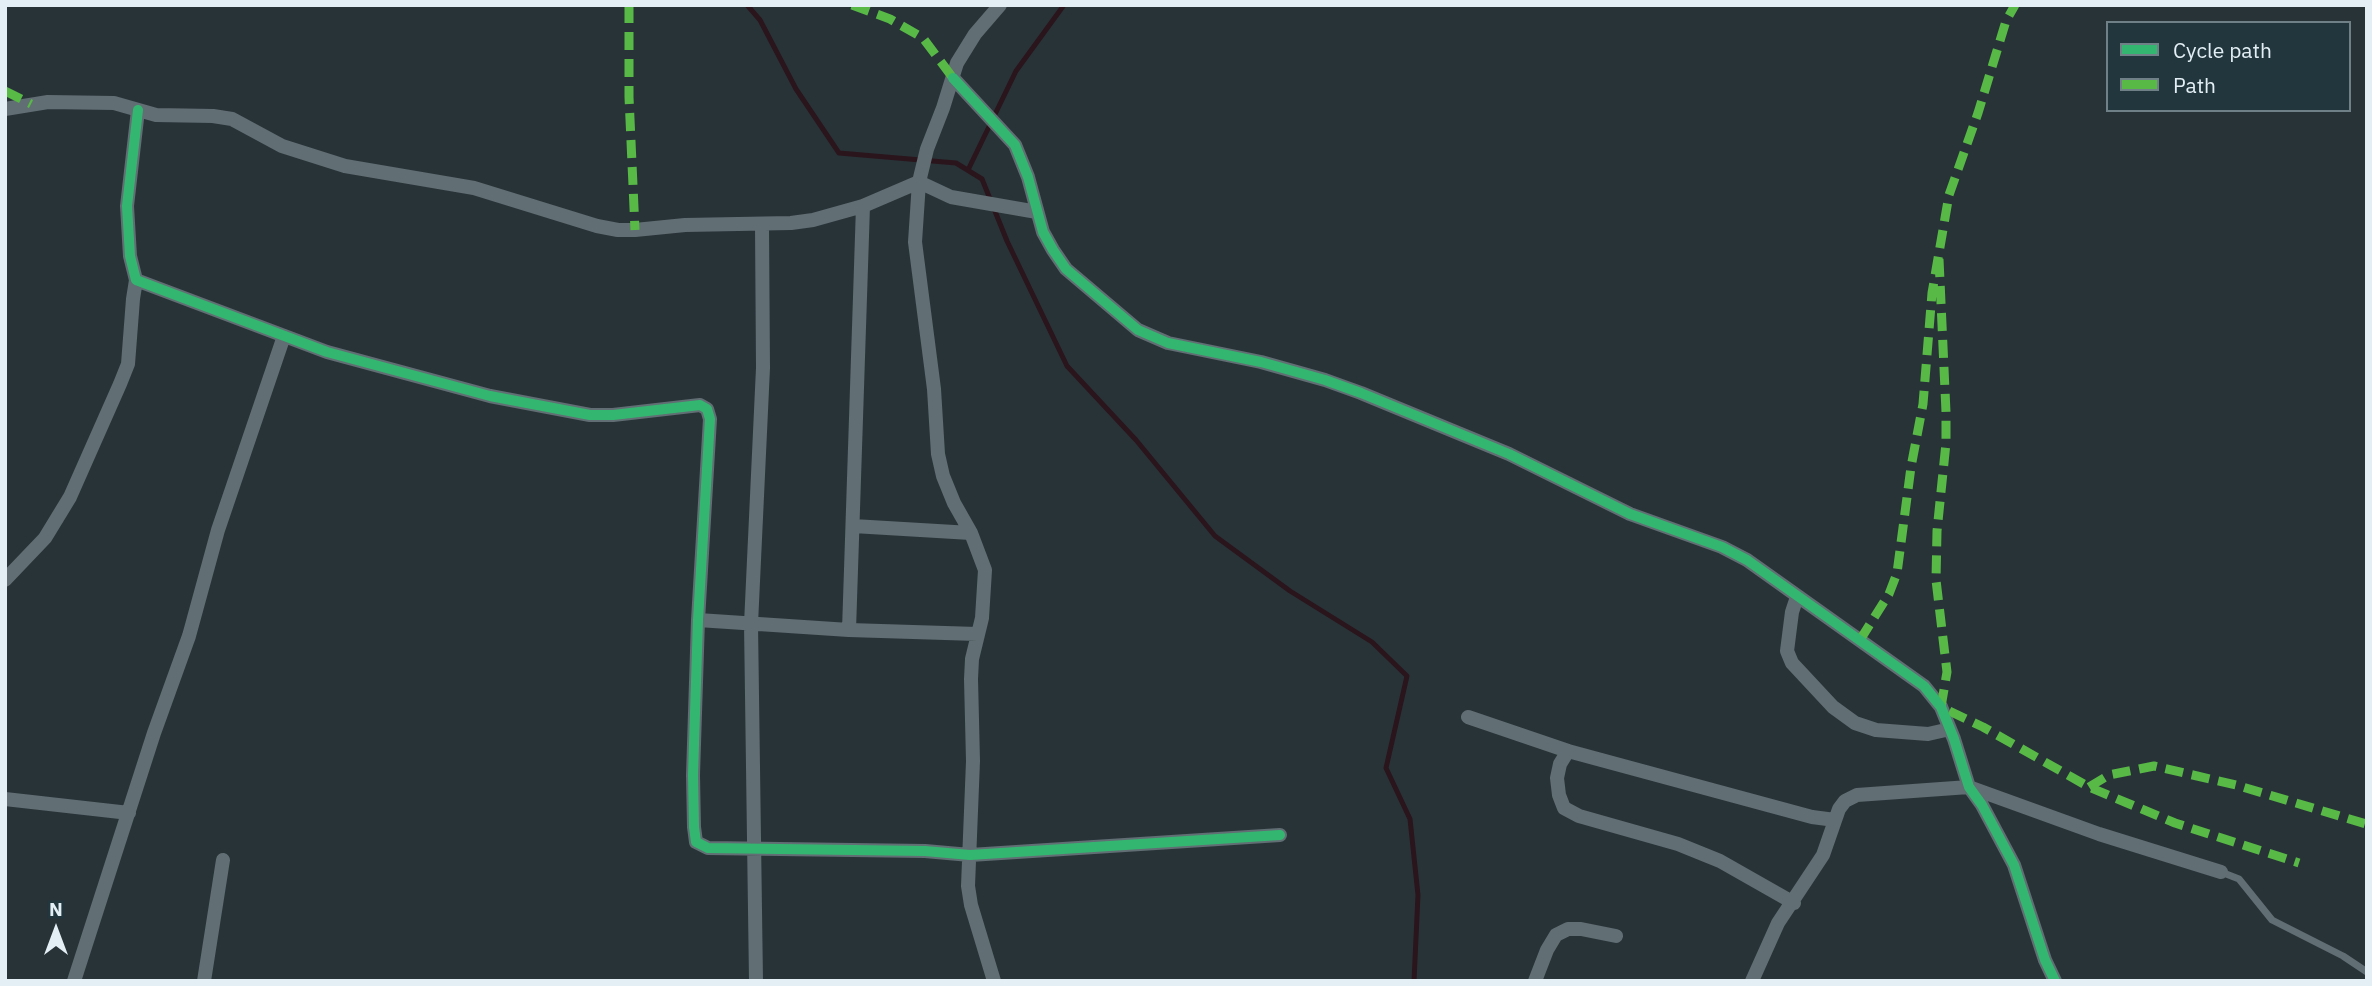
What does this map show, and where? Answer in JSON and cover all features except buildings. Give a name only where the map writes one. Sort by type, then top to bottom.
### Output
[{"type":"street","points":[[995,981],[971,905],[968,886],[973,761],[971,679],[982,618],[985,570],[971,533],[943,476],[915,242],[919,182],[927,149],[957,63],[975,34],[1000,5]]},
{"type":"street","points":[[953,78],[1015,145],[1028,177],[1047,241],[1066,269],[1111,309],[1145,334],[1168,343],[1261,362],[1325,380],[1453,430],[1540,468],[1630,514],[1722,547],[1747,561],[1924,686],[1941,707],[1969,787],[1982,805],[2014,865],[2045,960],[2055,981]]},
{"type":"street","points":[[5,109],[66,102],[114,103],[156,115],[232,119],[282,146],[345,166],[474,188],[597,226],[635,230],[685,225],[762,225],[813,220],[863,206],[919,182],[951,197],[1037,212]]},
{"type":"street","points":[[5,580],[46,538],[64,508],[128,364],[136,280],[130,256],[127,206],[138,110]]},
{"type":"street","points":[[849,630],[863,206]]},
{"type":"street","points":[[756,981],[751,624],[763,368],[762,225]]},
{"type":"street","points":[[136,280],[327,352],[490,396],[590,415],[614,415],[700,405],[705,407],[710,419],[698,620],[693,775],[696,842],[708,848],[925,851],[970,855],[1280,835]]},
{"type":"street","points":[[74,981],[154,733],[189,636],[218,530],[284,336]]},
{"type":"street","points":[[853,526],[971,533]]},
{"type":"street","points":[[1797,597],[1792,612],[1787,651],[1791,663],[1833,707],[1855,723],[1876,730],[1928,734],[1950,729]]},
{"type":"street","points":[[698,620],[849,630],[977,634]]},
{"type":"street","points":[[1468,717],[1569,751],[1812,817],[1835,820]]},
{"type":"street","points":[[1569,751],[1560,764],[1557,778],[1564,808],[1579,816],[1678,844],[1709,856],[1794,903]]},
{"type":"street","points":[[1752,981],[1779,923],[1823,855],[1845,801],[1857,795],[1969,787],[2099,834],[2221,872]]},
{"type":"street","points":[[5,799],[129,813]]},
{"type":"street","points":[[204,981],[223,860]]},
{"type":"street","points":[[1535,981],[1556,935],[1567,929],[1581,929],[1616,936]]},
{"type":"lane","points":[[2221,872],[2239,879],[2272,920],[2343,956],[2367,972]]},
{"type":"waterway","points":[[747,5],[760,20],[796,89],[839,153],[956,163],[982,179],[1007,241],[1067,366],[1136,440],[1215,536],[1290,591],[1372,642],[1407,676],[1386,768],[1410,819],[1418,895],[1414,981]]},
{"type":"waterway","points":[[968,170],[1016,71],[1064,5]]},
{"type":"marked path","points":[[629,5],[629,97],[635,230]]},
{"type":"marked path","points":[[852,5],[890,19],[923,38],[953,78]]},
{"type":"marked path","points":[[1860,640],[1889,594],[1897,573],[1911,467],[1923,404],[1932,293],[1949,195],[2006,21],[2015,5]]},
{"type":"marked path","points":[[5,91],[31,104]]},
{"type":"marked path","points":[[1939,259],[1946,412],[1936,580],[1947,672],[1941,707],[1983,727],[2089,787],[2175,823],[2299,863]]},
{"type":"marked path","points":[[2089,787],[2109,775],[2154,766],[2236,785],[2366,824]]},
{"type":"cycle path","points":[[953,78],[1015,145],[1028,177],[1043,232],[1066,269],[1138,330],[1168,343],[1261,362],[1361,393],[1509,454],[1630,514],[1722,547],[1747,560],[1924,686],[1941,707],[1969,787],[1982,805],[2014,865],[2045,960],[2055,981]]},
{"type":"cycle path","points":[[138,110],[127,206],[130,256],[136,280],[327,352],[490,396],[590,415],[700,405],[707,409],[710,419],[698,620],[693,775],[696,842],[708,848],[925,851],[970,855],[1280,835]]}]
